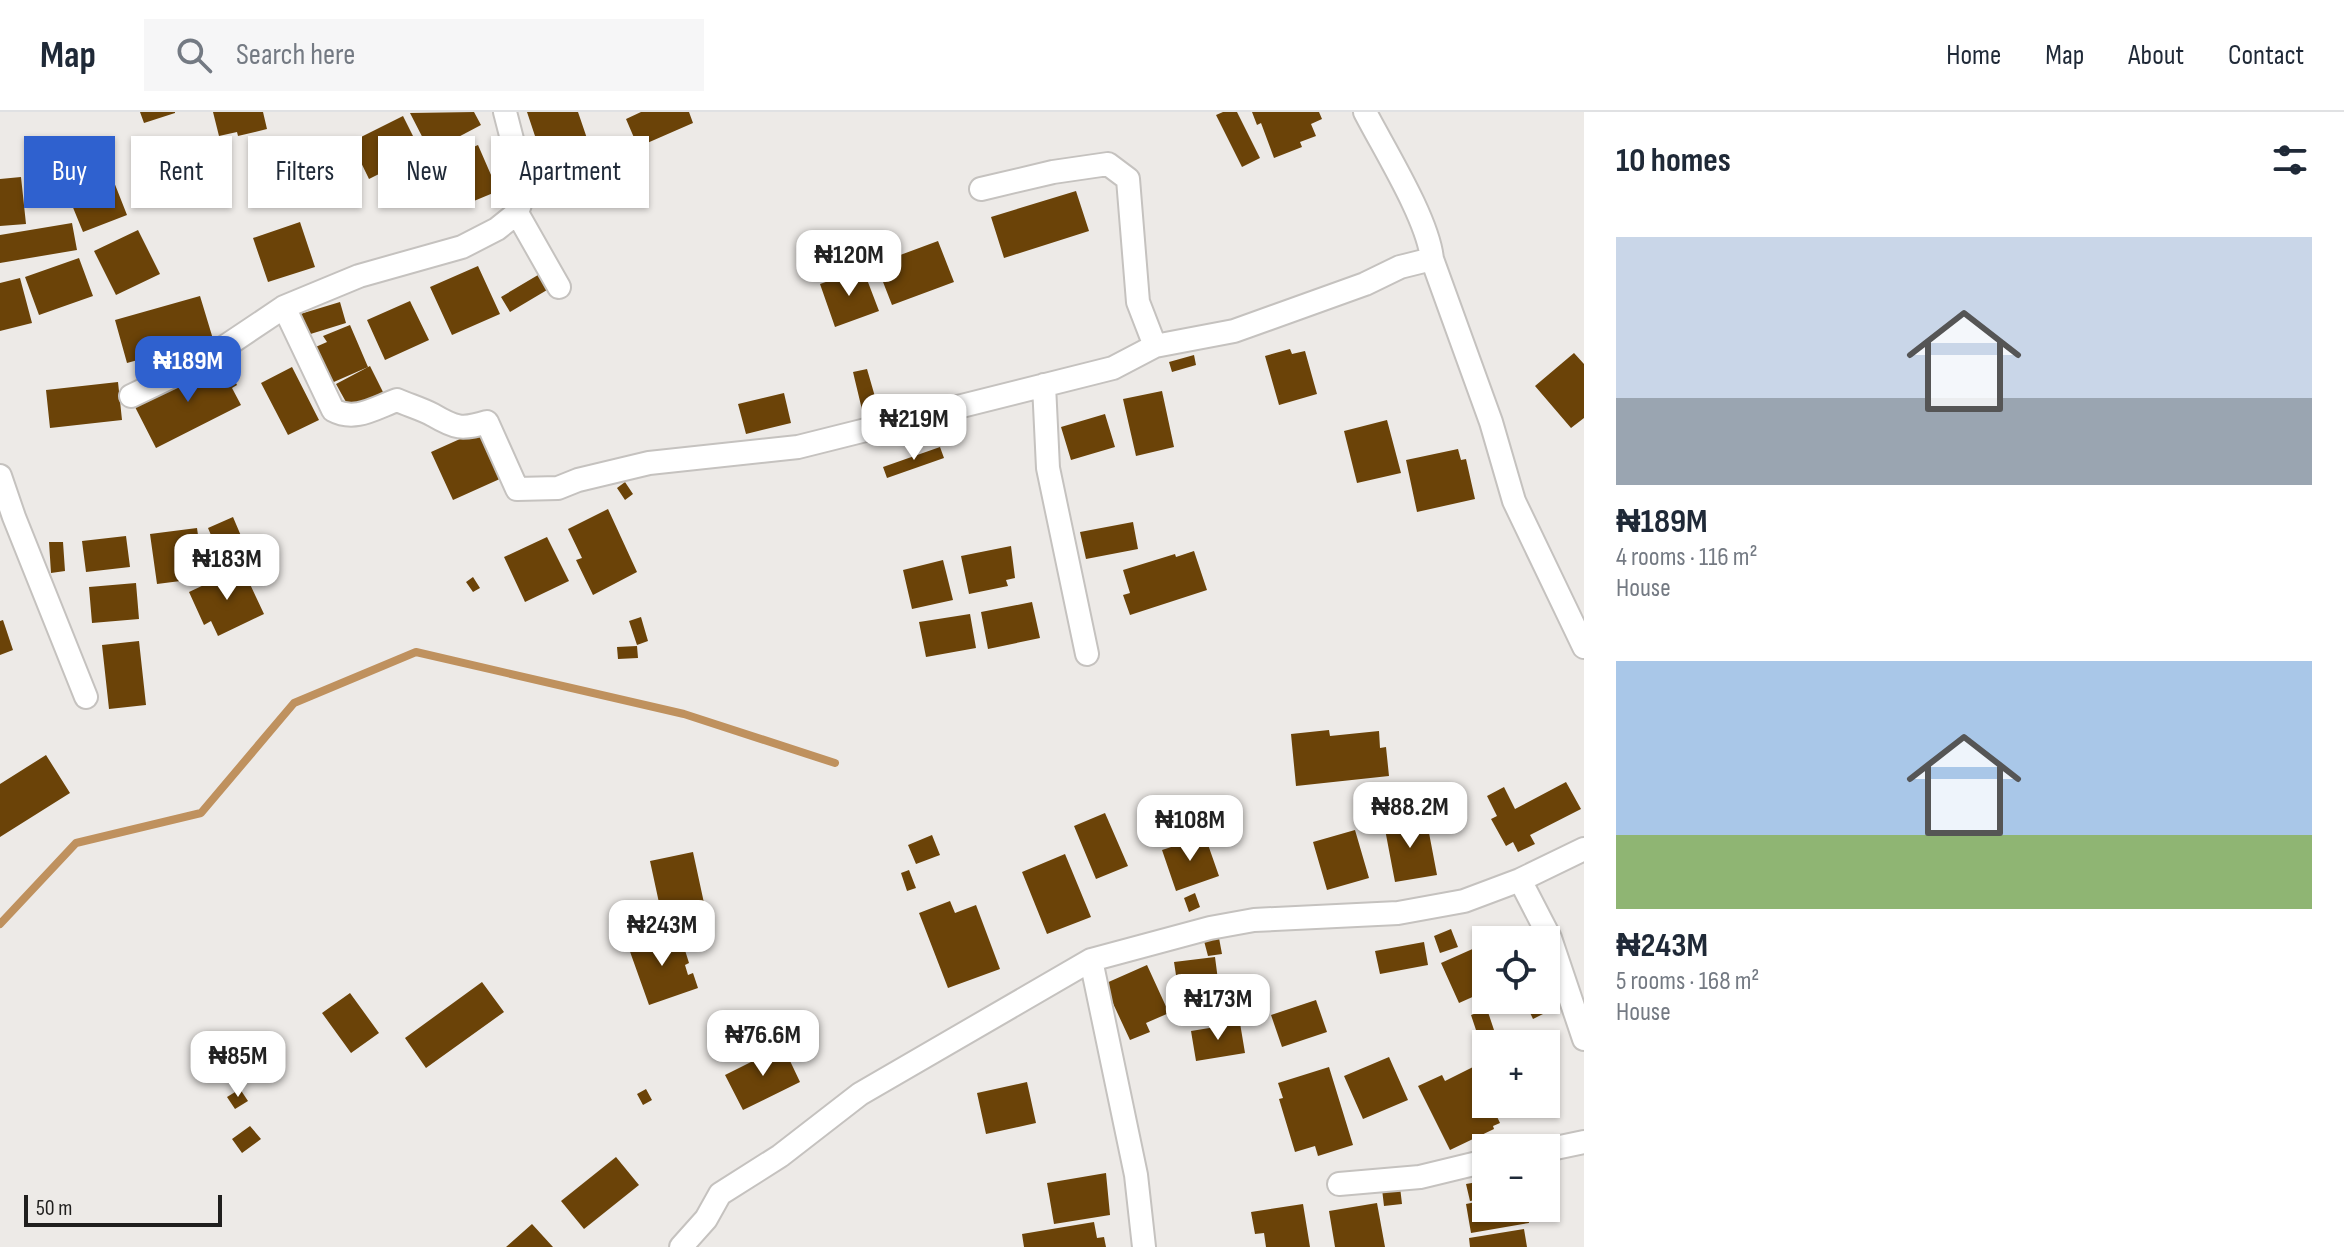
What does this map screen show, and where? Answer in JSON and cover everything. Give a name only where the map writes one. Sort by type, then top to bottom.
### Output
[{"type":"street","points":[[131,396],[202,362],[284,307],[359,276],[462,247],[497,229],[517,213],[525,190],[505,112]]},
{"type":"street","points":[[1365,112],[1431,247],[1432,259],[1491,422],[1514,501],[1584,647]]},
{"type":"street","points":[[981,189],[1053,172],[1108,164],[1128,179],[1138,302],[1155,346]]},
{"type":"street","points":[[517,213],[559,287]]},
{"type":"street","points":[[284,307],[333,410],[345,416],[356,415],[397,400],[433,415],[444,424],[466,428],[487,422],[517,489],[558,488],[578,480],[649,463],[798,447],[1113,368],[1155,346],[1234,331],[1365,284],[1400,267],[1432,259]]},
{"type":"street","points":[[1044,385],[1048,468],[1087,654]]},
{"type":"street","points":[[0,476],[7,519],[86,697]]},
{"type":"street","points":[[681,1247],[706,1219],[720,1194],[780,1156],[860,1094],[1091,960],[1210,928],[1254,920],[1411,911],[1464,901],[1520,880],[1584,849]]},
{"type":"street","points":[[1520,880],[1550,938],[1584,1039]]},
{"type":"street","points":[[1091,960],[1136,1175],[1144,1247]]},
{"type":"street","points":[[1560,1147],[1584,1142]]},
{"type":"street","points":[[1339,1184],[1420,1177],[1472,1164]]},
{"type":"building","points":[[140,112],[175,112],[175,113],[144,123]]},
{"type":"building","points":[[213,112],[263,112],[267,129],[238,136],[237,132],[219,136]]},
{"type":"building","points":[[474,112],[481,125],[460,136],[422,136],[410,113]]},
{"type":"building","points":[[527,112],[578,112],[586,136],[535,136]]},
{"type":"building","points":[[641,112],[689,112],[693,123],[649,142],[649,136],[633,136],[626,119]]},
{"type":"building","points":[[1237,112],[1260,158],[1242,167],[1216,115]]},
{"type":"building","points":[[1252,112],[1319,112],[1322,119],[1311,124],[1316,136],[1300,142],[1302,147],[1274,158],[1261,123],[1257,125]]},
{"type":"building","points":[[403,116],[413,136],[378,136],[378,174],[369,179],[362,165],[362,136]]},
{"type":"building","points":[[478,145],[491,175],[491,194],[475,201],[475,146]]},
{"type":"building","points":[[21,177],[26,224],[0,226],[0,179]]},
{"type":"building","points":[[115,185],[127,215],[83,232],[73,208],[115,208]]},
{"type":"building","points":[[1076,191],[1089,231],[1004,258],[991,217]]},
{"type":"building","points":[[300,222],[315,267],[268,282],[253,238]]},
{"type":"building","points":[[72,223],[77,250],[0,263],[0,235]]},
{"type":"building","points":[[138,230],[160,274],[116,295],[94,251]]},
{"type":"building","points":[[938,241],[954,282],[892,305],[876,264]]},
{"type":"building","points":[[79,258],[93,296],[39,315],[25,277]]},
{"type":"building","points":[[478,266],[500,314],[452,335],[430,287]]},
{"type":"building","points":[[863,269],[879,311],[835,327],[820,284]]},
{"type":"building","points":[[538,275],[547,290],[510,312],[501,297]]},
{"type":"building","points":[[20,278],[32,323],[0,331],[0,283]]},
{"type":"building","points":[[200,296],[213,339],[127,363],[115,320]]},
{"type":"building","points":[[410,301],[429,340],[385,360],[367,320]]},
{"type":"building","points":[[340,302],[346,323],[304,336],[297,315]]},
{"type":"building","points":[[350,325],[368,367],[327,385],[311,349],[327,342],[323,336]]},
{"type":"building","points":[[1290,349],[1292,354],[1305,351],[1317,394],[1279,405],[1265,356]]},
{"type":"building","points":[[1574,353],[1584,364],[1584,418],[1571,428],[1535,386]]},
{"type":"building","points":[[1194,355],[1196,365],[1172,372],[1169,362]]},
{"type":"building","points":[[219,362],[223,370],[228,368],[237,385],[232,388],[241,405],[156,448],[134,405]]},
{"type":"building","points":[[370,366],[384,394],[351,411],[336,384]]},
{"type":"building","points":[[292,367],[319,420],[288,435],[261,383]]},
{"type":"building","points":[[867,369],[880,414],[864,418],[853,372]]},
{"type":"building","points":[[118,382],[122,420],[50,428],[46,390]]},
{"type":"building","points":[[1162,391],[1174,447],[1136,456],[1123,399]]},
{"type":"building","points":[[784,393],[791,423],[746,434],[738,404]]},
{"type":"building","points":[[1105,414],[1115,447],[1071,460],[1061,427]]},
{"type":"building","points":[[1387,420],[1401,473],[1357,483],[1344,431]]},
{"type":"building","points":[[480,430],[502,478],[453,500],[431,452]]},
{"type":"building","points":[[940,447],[944,458],[887,478],[883,467]]},
{"type":"building","points":[[1458,449],[1461,460],[1466,459],[1475,499],[1417,512],[1406,460]]},
{"type":"building","points":[[625,482],[633,494],[625,500],[617,488]]},
{"type":"building","points":[[608,509],[637,572],[593,595],[576,560],[582,558],[568,529]]},
{"type":"building","points":[[233,517],[247,550],[222,561],[208,528]]},
{"type":"building","points":[[1133,522],[1138,549],[1086,559],[1080,532]]},
{"type":"building","points":[[197,528],[204,578],[157,584],[150,534]]},
{"type":"building","points":[[126,536],[130,567],[86,572],[82,541]]},
{"type":"building","points":[[547,537],[569,581],[525,602],[504,557]]},
{"type":"building","points":[[49,542],[63,542],[65,571],[51,573]]},
{"type":"building","points":[[1011,546],[1015,578],[1006,580],[1008,586],[969,594],[961,556]]},
{"type":"building","points":[[1194,551],[1207,590],[1130,615],[1123,595],[1130,593],[1123,570]]},
{"type":"building","points":[[943,560],[953,600],[912,609],[903,570]]},
{"type":"building","points":[[242,567],[264,614],[218,636],[211,621],[204,625],[189,592]]},
{"type":"building","points":[[473,577],[480,588],[473,592],[466,582]]},
{"type":"building","points":[[136,583],[139,619],[92,623],[89,587]]},
{"type":"building","points":[[1032,602],[1040,638],[988,649],[981,612]]},
{"type":"building","points":[[970,614],[976,648],[926,657],[919,622]]},
{"type":"building","points":[[641,617],[648,641],[637,645],[629,621]]},
{"type":"building","points":[[3,620],[13,650],[0,655],[0,621]]},
{"type":"building","points":[[139,641],[146,705],[109,709],[102,645]]},
{"type":"building","points":[[637,646],[638,658],[618,659],[617,647]]},
{"type":"building","points":[[1329,730],[1330,736],[1379,731],[1380,748],[1386,747],[1389,776],[1296,786],[1291,734]]},
{"type":"building","points":[[46,755],[70,793],[0,837],[0,784]]},
{"type":"building","points":[[1566,782],[1581,809],[1530,835],[1535,844],[1518,852],[1513,842],[1506,846],[1491,819],[1497,816],[1487,796],[1504,787],[1515,809]]},
{"type":"building","points":[[1105,813],[1128,866],[1096,879],[1074,826]]},
{"type":"building","points":[[1426,817],[1437,875],[1395,882],[1384,824]]},
{"type":"building","points":[[1355,830],[1369,878],[1327,890],[1313,842]]},
{"type":"building","points":[[932,835],[940,855],[916,864],[908,845]]},
{"type":"building","points":[[1205,836],[1219,876],[1176,891],[1162,850]]},
{"type":"building","points":[[693,852],[704,903],[661,912],[650,861]]},
{"type":"building","points":[[1065,854],[1091,917],[1047,934],[1022,872]]},
{"type":"building","points":[[909,870],[916,888],[907,891],[901,873]]},
{"type":"building","points":[[1195,893],[1200,907],[1189,912],[1184,898]]},
{"type":"building","points":[[950,901],[955,913],[976,905],[1000,969],[948,988],[919,913]]},
{"type":"building","points":[[1451,929],[1458,947],[1440,953],[1434,936]]},
{"type":"building","points":[[674,931],[680,949],[684,947],[689,963],[685,965],[688,975],[693,973],[698,988],[649,1005],[628,946]]},
{"type":"building","points":[[1219,938],[1222,954],[1208,956],[1204,941]]},
{"type":"building","points":[[1424,942],[1428,965],[1380,974],[1375,951]]},
{"type":"building","points":[[1472,949],[1472,997],[1459,1003],[1441,963]]},
{"type":"building","points":[[1215,957],[1221,1003],[1181,1008],[1174,962]]},
{"type":"building","points":[[1147,965],[1169,1013],[1146,1023],[1150,1032],[1130,1040],[1104,984]]},
{"type":"building","points":[[482,982],[504,1012],[426,1068],[405,1038]]},
{"type":"building","points":[[350,993],[379,1033],[351,1053],[322,1013]]},
{"type":"building","points":[[1316,1000],[1327,1032],[1282,1047],[1271,1015]]},
{"type":"building","points":[[1489,1014],[1494,1030],[1476,1030],[1471,1015]]},
{"type":"building","points":[[1240,1023],[1245,1053],[1196,1061],[1191,1031]]},
{"type":"building","points":[[783,1046],[800,1082],[743,1110],[725,1075]]},
{"type":"building","points":[[1389,1057],[1408,1100],[1363,1119],[1344,1076]]},
{"type":"building","points":[[1329,1067],[1353,1145],[1318,1156],[1315,1146],[1295,1152],[1279,1099],[1283,1098],[1278,1083]]},
{"type":"building","points":[[1472,1068],[1472,1118],[1498,1118],[1500,1123],[1484,1134],[1472,1134],[1472,1140],[1450,1150],[1418,1086],[1442,1075],[1445,1081]]},
{"type":"building","points":[[1027,1082],[1036,1123],[986,1134],[977,1093]]},
{"type":"building","points":[[240,1089],[248,1101],[235,1109],[227,1097]]},
{"type":"building","points":[[646,1089],[652,1100],[643,1105],[637,1094]]},
{"type":"building","points":[[250,1126],[261,1139],[242,1153],[232,1139]]},
{"type":"building","points":[[616,1157],[639,1185],[584,1229],[561,1201]]},
{"type":"building","points":[[1106,1173],[1110,1215],[1054,1224],[1047,1183]]},
{"type":"building","points":[[1472,1183],[1472,1201],[1470,1201],[1466,1184]]},
{"type":"building","points":[[1400,1187],[1402,1204],[1384,1206],[1382,1189]]},
{"type":"building","points":[[1377,1203],[1385,1247],[1335,1247],[1329,1211]]},
{"type":"building","points":[[1472,1203],[1472,1222],[1529,1223],[1471,1233],[1466,1204]]},
{"type":"building","points":[[1303,1204],[1310,1247],[1266,1247],[1264,1233],[1255,1234],[1251,1212]]},
{"type":"building","points":[[1094,1222],[1097,1238],[1104,1237],[1106,1247],[1024,1247],[1022,1234]]},
{"type":"building","points":[[532,1224],[553,1247],[506,1247]]},
{"type":"building","points":[[1524,1229],[1527,1247],[1470,1247],[1469,1238]]},
{"type":"waterway","points":[[0,924],[76,843],[201,813],[294,703],[416,652],[684,714],[835,763]]}]
